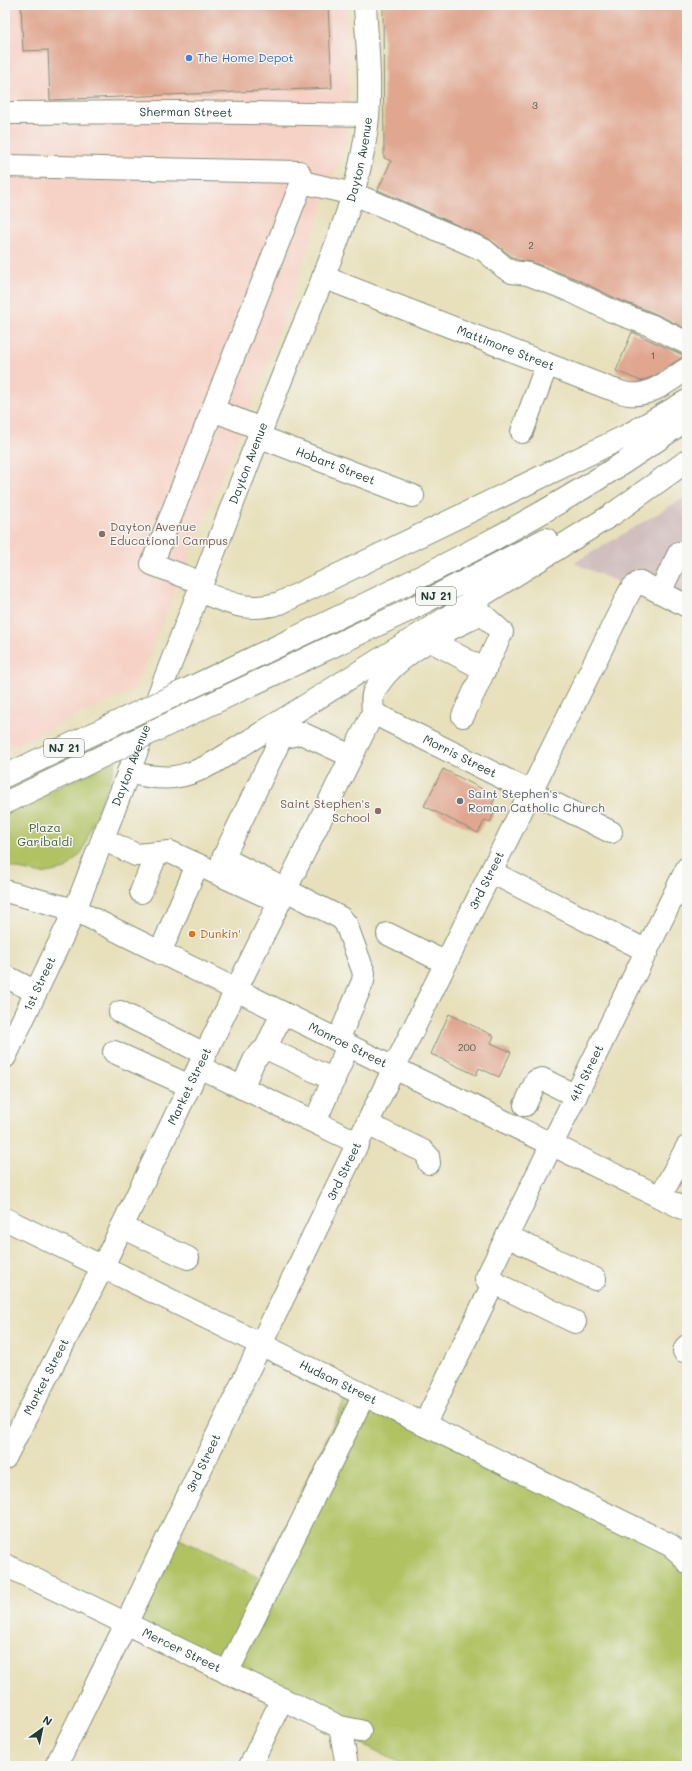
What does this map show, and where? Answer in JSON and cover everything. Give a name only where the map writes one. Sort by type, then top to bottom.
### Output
[{"type":"main road","name":"Dayton Avenue","points":[[75,910],[259,433],[323,277],[353,194],[362,159],[368,115],[369,77],[365,5]]},
{"type":"main road","name":"Sherman Street","points":[[5,113],[178,112],[368,115]]},
{"type":"main road","points":[[5,166],[299,172],[302,182],[152,564],[238,605],[251,608],[265,607],[280,603],[626,436],[687,401]]},
{"type":"main road","points":[[302,182],[353,194],[380,205],[484,250],[512,272],[528,274],[562,287],[612,312],[650,325],[687,343]]},
{"type":"main road","name":"Mattimore Street","points":[[323,277],[608,388],[630,394],[644,393],[660,386],[687,369]]},
{"type":"main road","points":[[522,432],[547,364]]},
{"type":"main road","name":"Hobart Street","points":[[213,410],[259,433],[413,496]]},
{"type":"main road","name":"NJ 21","points":[[5,776],[186,690],[498,538],[592,484],[687,419]]},
{"type":"main road","name":"NJ 21","points":[[5,803],[402,613],[510,559],[605,505],[687,450]]},
{"type":"main road","points":[[128,772],[147,777],[165,778],[189,774],[216,762],[613,514],[687,461]]},
{"type":"main road","points":[[687,557],[679,553],[660,592],[687,606]]},
{"type":"main road","name":"3rd Street","points":[[56,1766],[394,1068],[628,595],[632,588],[640,582],[660,592]]},
{"type":"main road","points":[[373,713],[373,693],[390,670],[398,662],[431,641],[482,614],[502,632],[463,716]]},
{"type":"main road","points":[[431,641],[485,670]]},
{"type":"main road","name":"Morris Street","points":[[373,713],[611,832]]},
{"type":"main road","name":"Market Street","points":[[5,1458],[102,1268],[236,990],[373,713]]},
{"type":"main road","points":[[282,896],[223,858],[281,738],[301,734],[351,756]]},
{"type":"main road","points":[[103,839],[136,855],[170,852],[197,865],[341,918],[346,924],[364,973],[363,981],[343,1043],[334,1080],[315,1122]]},
{"type":"main road","points":[[141,892],[157,853]]},
{"type":"main road","points":[[160,953],[197,865]]},
{"type":"main road","points":[[491,872],[647,951]]},
{"type":"main road","name":"4th Street","points":[[424,1425],[490,1280],[507,1236],[686,873]]},
{"type":"main road","name":"Monroe Street","points":[[5,890],[75,910],[343,1043],[687,1210]]},
{"type":"main road","name":"1st Street","points":[[5,1057],[75,910]]},
{"type":"main road","points":[[388,934],[446,963]]},
{"type":"main road","points":[[5,976],[36,992]]},
{"type":"main road","points":[[120,1012],[198,1069]]},
{"type":"main road","points":[[242,1088],[255,1058],[266,1048],[282,1013]]},
{"type":"main road","points":[[266,1048],[334,1080]]},
{"type":"main road","points":[[114,1052],[198,1069],[315,1122],[363,1133],[423,1151],[428,1156],[429,1163]]},
{"type":"main road","points":[[525,1105],[536,1081],[542,1079],[576,1096]]},
{"type":"main road","points":[[660,1197],[687,1147]]},
{"type":"main road","name":"Hudson Street","points":[[5,1219],[102,1268],[679,1548],[687,1562]]},
{"type":"main road","points":[[122,1227],[188,1258]]},
{"type":"main road","points":[[507,1236],[595,1279]]},
{"type":"main road","points":[[490,1280],[575,1322]]},
{"type":"main road","points":[[227,1672],[364,1395]]},
{"type":"main road","name":"Mercer Street","points":[[5,1565],[282,1699],[350,1729],[347,1766]]},
{"type":"main road","points":[[250,1766],[282,1699]]},
{"type":"shaded area","name":"Dayton Avenue Educational Campus","points":[[5,5],[346,5],[349,60],[349,134],[262,379],[135,689],[5,750]]},
{"type":"shaded area","points":[[687,496],[687,612],[574,563]]},
{"type":"green space","name":"Plaza Garibaldi","points":[[117,760],[82,852],[66,869],[42,874],[5,866],[5,812]]},
{"type":"green space","points":[[350,1389],[687,1557],[687,1766],[406,1766],[128,1625],[173,1536],[260,1578]]},
{"type":"building","name":"The Home Depot","points":[[21,5],[328,5],[332,88],[50,100],[48,50],[23,51]]},
{"type":"building","points":[[383,5],[687,5],[687,329],[654,313],[617,299],[574,278],[532,262],[518,260],[489,239],[378,190],[391,161],[384,158]]},
{"type":"building","points":[[632,332],[683,355],[681,358],[654,376],[641,381],[616,371]]},
{"type":"building","name":"Saint Stephen's Roman Catholic Church","points":[[443,769],[496,796],[490,809],[495,811],[490,822],[485,820],[478,833],[424,806]]},
{"type":"building","points":[[449,1014],[494,1036],[491,1043],[511,1052],[499,1077],[479,1068],[476,1075],[431,1054]]},
{"type":"place","name":"The Home Depot","points":[[189,58]]},
{"type":"place","name":"Dayton Avenue Educational Campus","points":[[102,534]]},
{"type":"place","name":"Saint Stephen's Roman Catholic Church","points":[[460,801]]},
{"type":"place","name":"Saint Stephen's School","points":[[378,811]]},
{"type":"place","name":"Dunkin'","points":[[192,934]]}]
